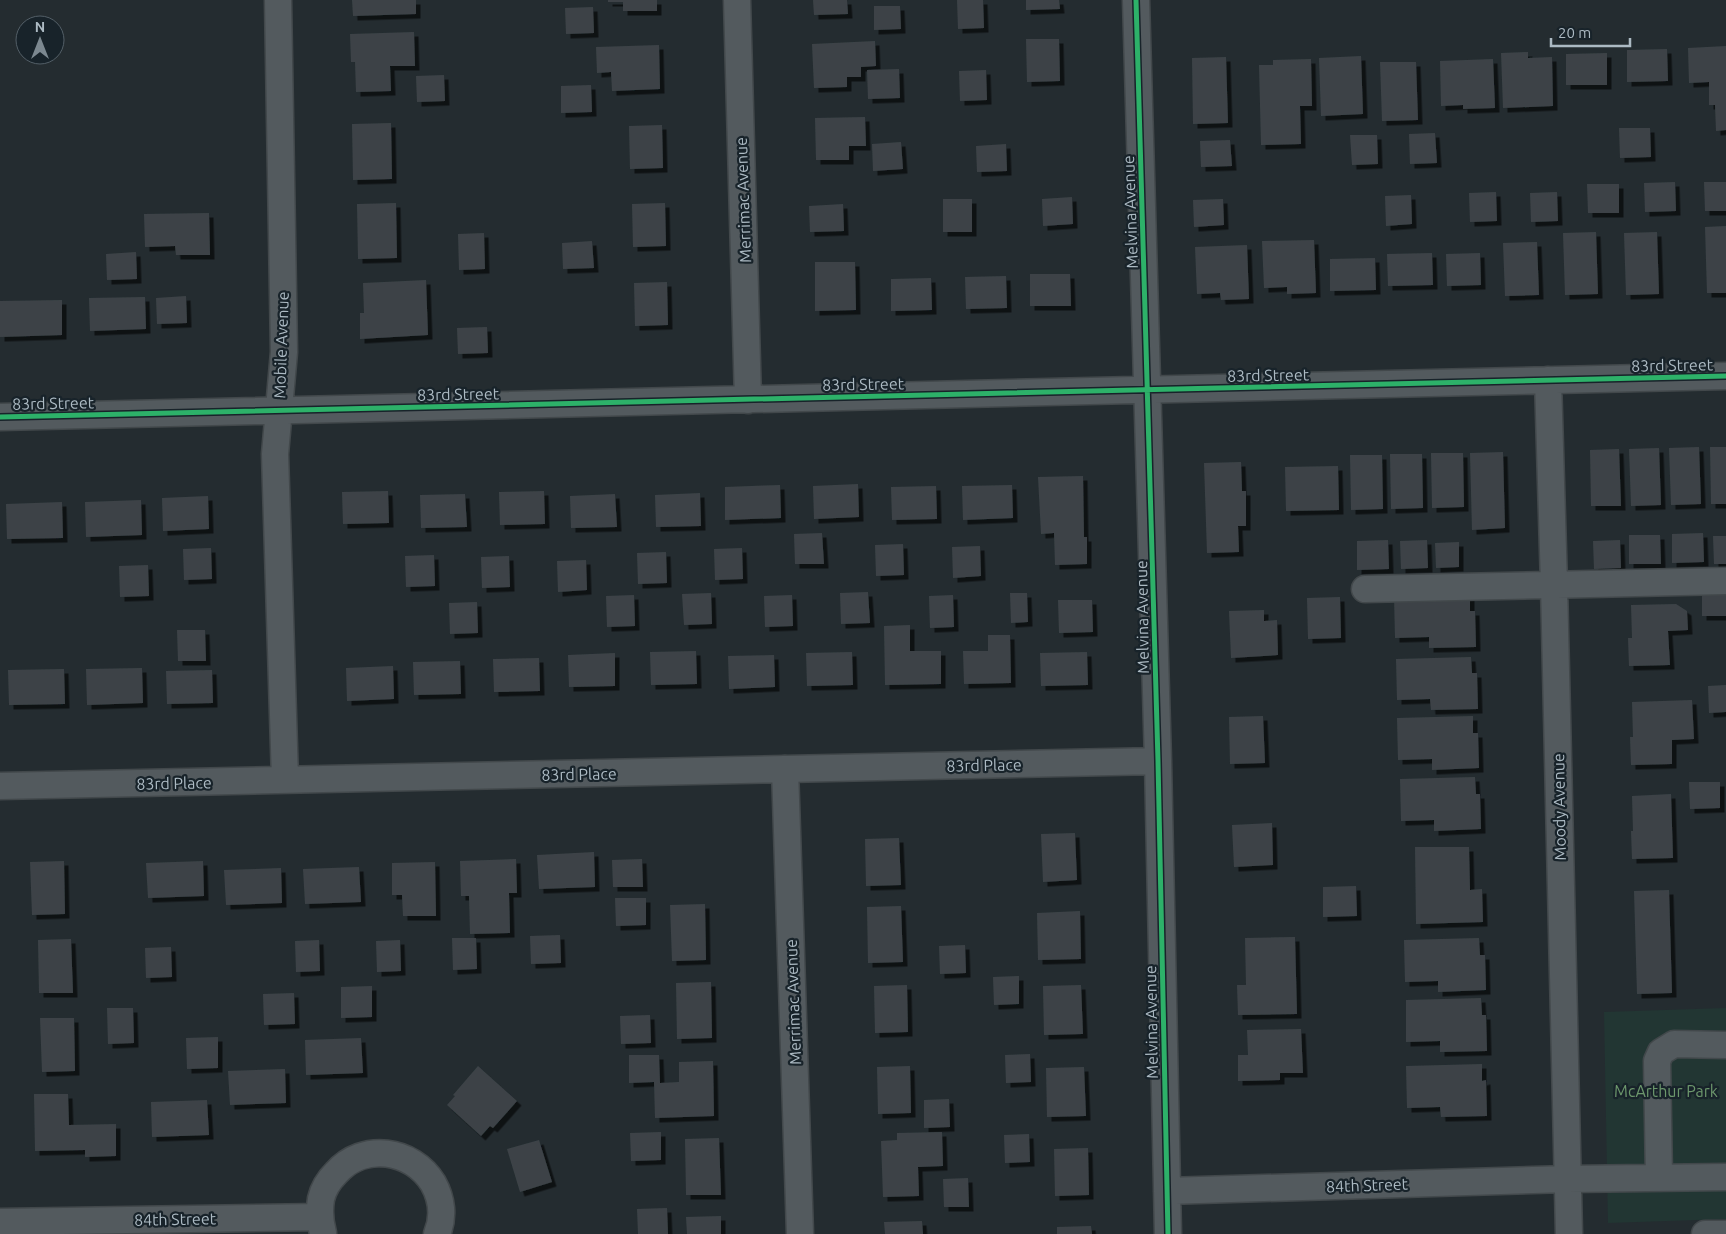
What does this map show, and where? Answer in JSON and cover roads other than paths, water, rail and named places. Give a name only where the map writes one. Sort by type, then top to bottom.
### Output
[{"type":"street","name":"Mobile Avenue","points":[[278,0],[284,352],[275,454],[284,780]]},
{"type":"street","name":"Merrimac Avenue","points":[[737,0],[748,400]]},
{"type":"street","name":"Melvina Avenue","points":[[1136,0],[1158,761],[1168,1234]]},
{"type":"street","name":"83rd Street","points":[[0,417],[1726,376]]},
{"type":"street","name":"Moody Avenue","points":[[1548,380],[1569,1234]]},
{"type":"street","points":[[1365,589],[1726,581]]},
{"type":"street","name":"83rd Place","points":[[0,786],[1158,761]]},
{"type":"street","name":"Merrimac Avenue","points":[[785,769],[800,1234]]},
{"type":"street","points":[[1659,1178],[1657,1061],[1661,1052],[1674,1044],[1726,1045]]},
{"type":"street","name":"84th Street","points":[[0,1222],[321,1225],[321,1198],[329,1181],[342,1167],[358,1157],[376,1152],[395,1154],[412,1161],[427,1173],[437,1190],[442,1208],[441,1225],[437,1234]]},
{"type":"street","name":"84th Street","points":[[1166,1191],[1568,1179],[1726,1177]]},
{"type":"street","points":[[1705,1234],[1726,1234]]},
{"type":"park label","name":"McArthur Park","points":[[1666,1091]]}]
